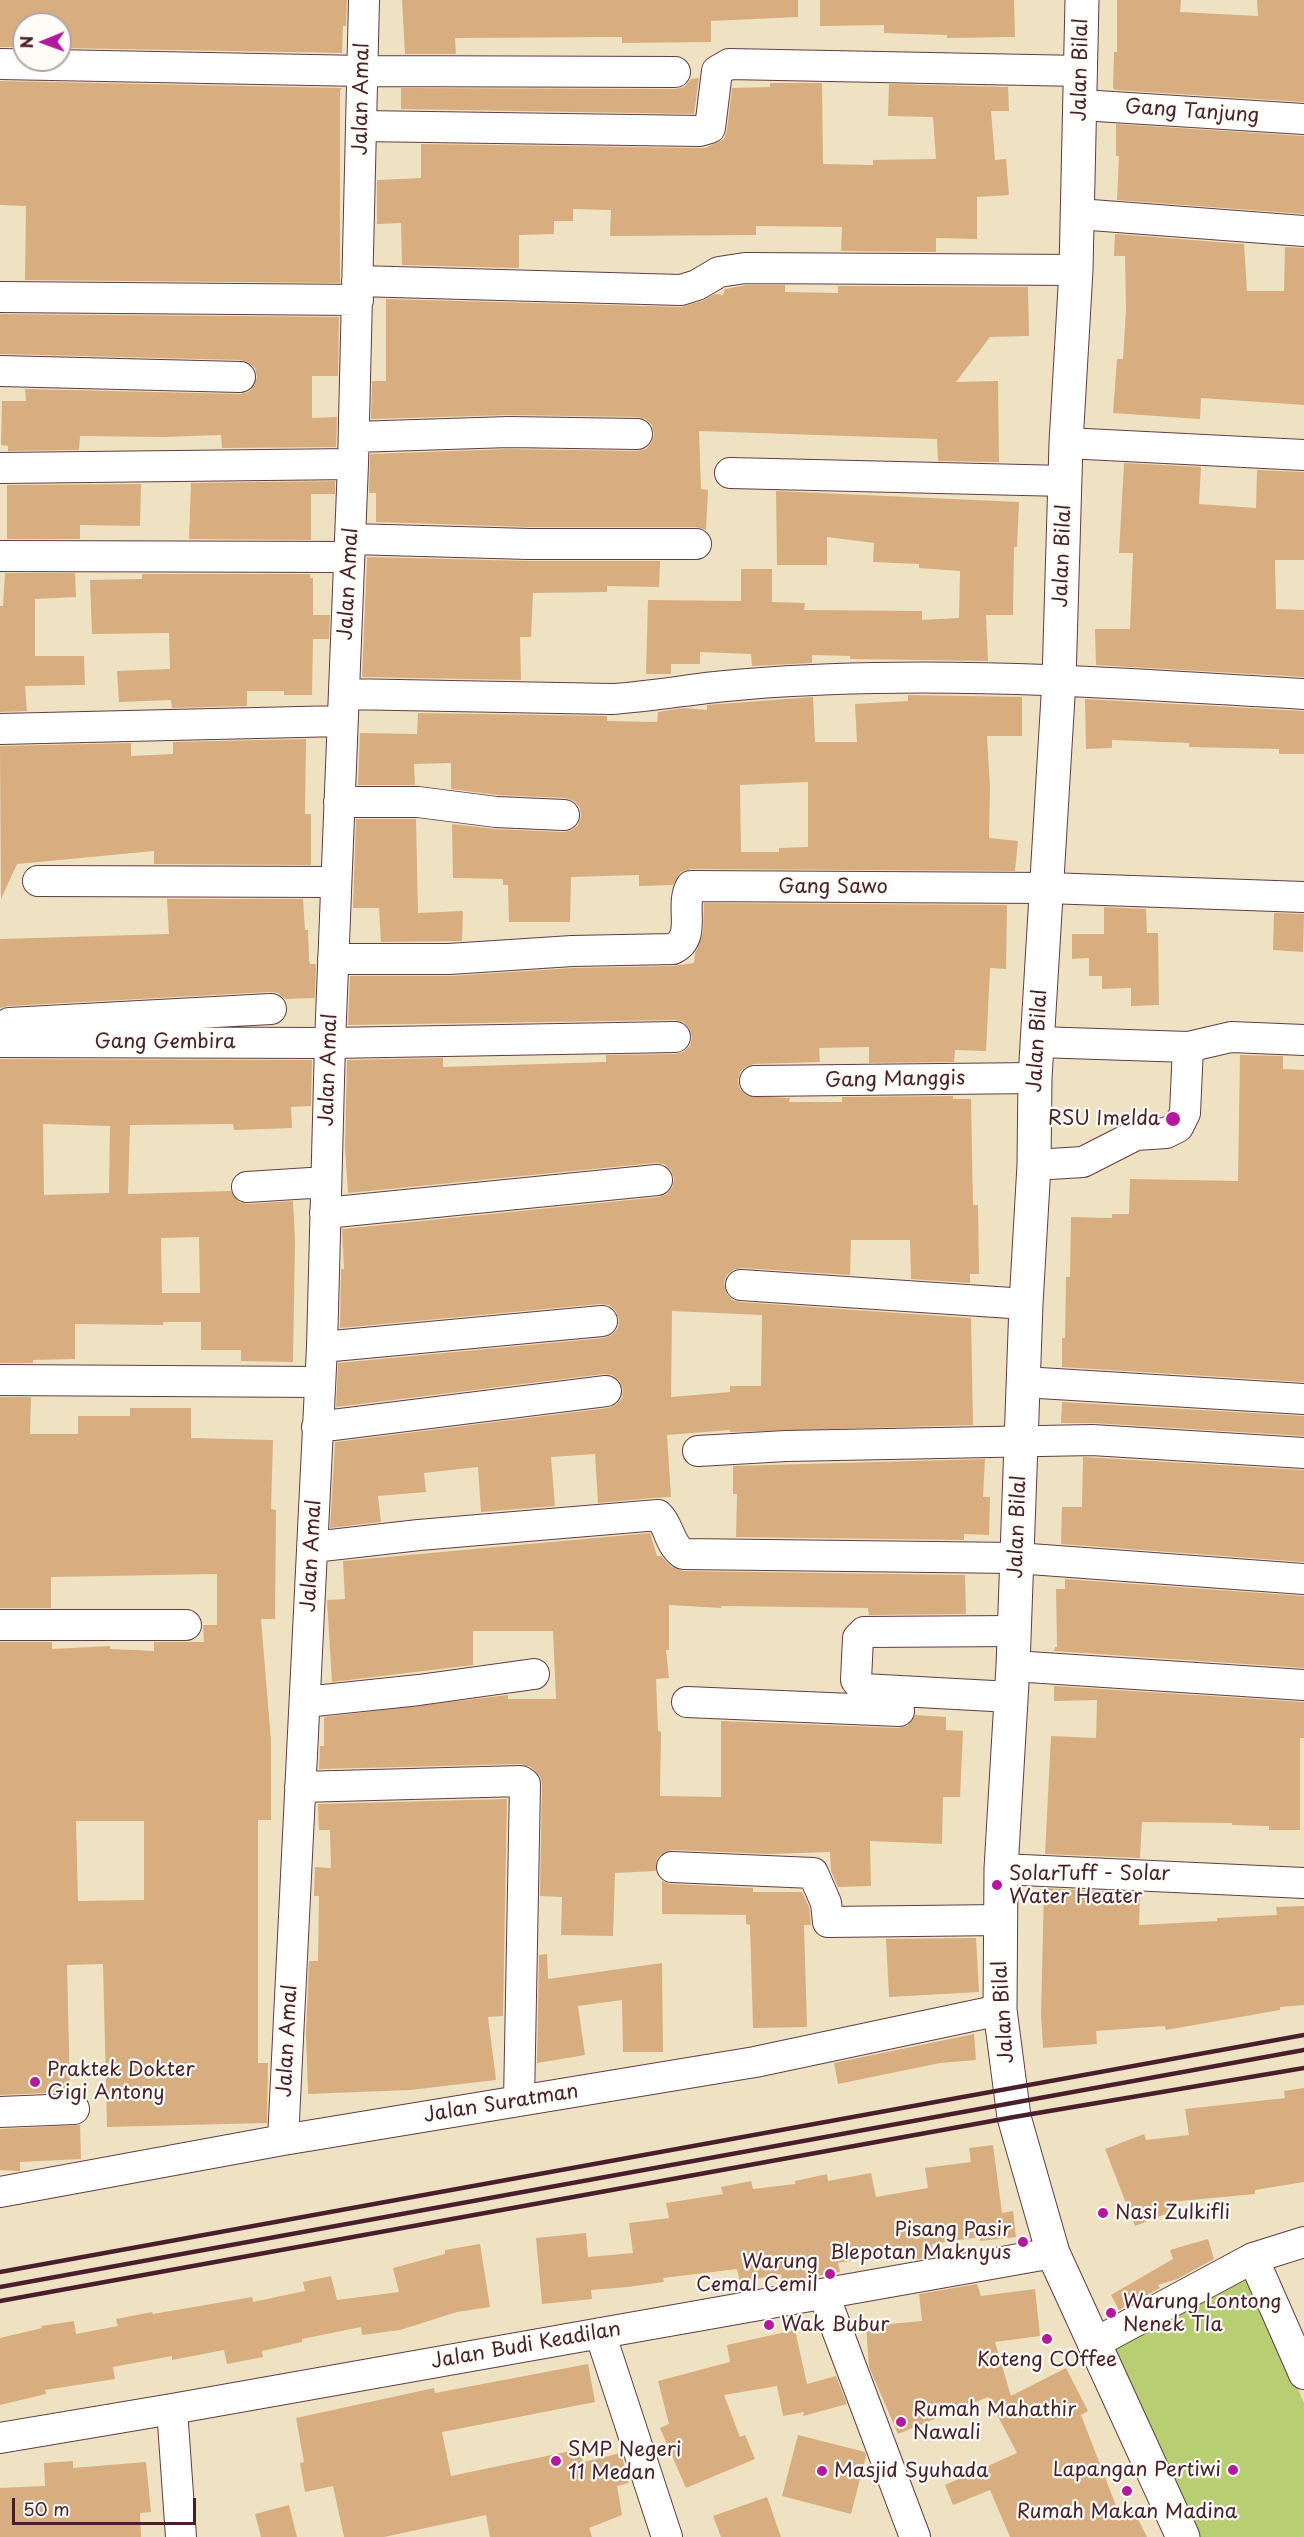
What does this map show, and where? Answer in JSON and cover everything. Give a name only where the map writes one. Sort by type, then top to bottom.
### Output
[{"type":"main road","name":"Jalan Bilal","points":[[1082,0],[1076,270],[1066,443],[1059,680],[1035,1078],[1034,1166],[1026,1304],[1014,1631],[1001,1869],[1000,2010],[1014,2117],[1053,2253],[1184,2537]]},
{"type":"street","name":"Jalan Amal","points":[[284,2140],[322,1347],[333,959],[354,451],[364,0]]},
{"type":"street","points":[[0,64],[363,71],[675,72]]},
{"type":"street","points":[[361,126],[700,131],[710,128],[717,71],[729,64],[1081,71]]},
{"type":"street","name":"Gang Tanjung","points":[[1081,105],[1304,119]]},
{"type":"street","points":[[1078,214],[1304,231]]},
{"type":"street","points":[[0,297],[357,291],[681,290],[697,285],[719,272],[745,268],[1076,270]]},
{"type":"street","points":[[0,371],[240,377]]},
{"type":"street","points":[[0,468],[354,451],[509,432],[638,434]]},
{"type":"street","points":[[1066,443],[1304,455]]},
{"type":"street","points":[[730,473],[1065,481]]},
{"type":"street","points":[[0,556],[529,544],[696,544]]},
{"type":"street","points":[[0,729],[343,708],[649,697],[705,688],[785,681],[875,678],[1059,680],[1304,694]]},
{"type":"street","points":[[339,802],[418,802],[496,812],[564,815]]},
{"type":"street","points":[[38,881],[336,882]]},
{"type":"street","name":"Gang Sawo","points":[[333,959],[449,959],[572,951],[673,949],[681,945],[686,936],[687,894],[691,886],[1047,888]]},
{"type":"street","points":[[1047,888],[1304,897]]},
{"type":"street","points":[[0,1024],[271,1009]]},
{"type":"street","name":"Gang Gembira","points":[[0,1042],[330,1043],[675,1037]]},
{"type":"street","points":[[1038,1042],[1188,1047],[1231,1037],[1304,1040]]},
{"type":"street","points":[[1034,1166],[1083,1162],[1136,1135],[1166,1132],[1178,1127],[1185,1113],[1188,1047]]},
{"type":"street","name":"Gang Manggis","points":[[755,1081],[1035,1078]]},
{"type":"street","points":[[325,1213],[657,1180]]},
{"type":"street","points":[[247,1187],[326,1182]]},
{"type":"street","points":[[741,1285],[1026,1304]]},
{"type":"street","points":[[322,1347],[602,1321]]},
{"type":"street","points":[[0,1380],[319,1382]]},
{"type":"street","points":[[1023,1382],[1304,1399]]},
{"type":"street","points":[[317,1427],[606,1391]]},
{"type":"street","points":[[698,1451],[786,1446],[1021,1441],[1149,1442],[1304,1452]]},
{"type":"street","points":[[313,1547],[419,1535],[658,1515],[664,1522],[675,1548],[683,1554],[1016,1558],[1304,1580]]},
{"type":"street","points":[[0,1625],[186,1625]]},
{"type":"street","points":[[1011,1693],[863,1689],[856,1680],[856,1670],[858,1638],[864,1632],[1014,1631]]},
{"type":"street","points":[[305,1702],[419,1690],[534,1674]]},
{"type":"street","points":[[687,1702],[1304,1685]]},
{"type":"street","points":[[300,1787],[521,1780],[525,1784],[519,2101]]},
{"type":"street","points":[[672,1867],[813,1873],[826,1903],[828,1922],[1001,1920]]},
{"type":"street","points":[[1001,1869],[1304,1883]]},
{"type":"street","name":"Jalan Suratman","points":[[0,2192],[284,2140],[755,2062],[1000,2010]]},
{"type":"street","points":[[0,2112],[74,2109]]},
{"type":"street","points":[[1093,2344],[1253,2258],[1304,2242]]},
{"type":"street","name":"Jalan Budi Keadilan","points":[[0,2438],[1053,2253]]},
{"type":"street","points":[[1253,2258],[1304,2374]]},
{"type":"street","points":[[824,2295],[915,2537]]},
{"type":"street","points":[[600,2333],[667,2537]]},
{"type":"street","points":[[172,2409],[181,2537]]},
{"type":"green space","name":"Lapangan Pertiwi","points":[[1249,2278],[1304,2403],[1304,2537],[1191,2537],[1107,2346]]},
{"type":"building","points":[[0,0],[347,0],[342,53],[72,48],[72,12],[12,12],[12,47],[0,47]]},
{"type":"building","points":[[402,0],[798,0],[798,17],[711,21],[711,42],[622,43],[622,37],[455,38],[456,54],[405,54]]},
{"type":"building","points":[[820,0],[1014,0],[1015,37],[947,38],[947,35],[884,33],[884,25],[820,26]]},
{"type":"building","points":[[1117,0],[1181,0],[1180,12],[1258,16],[1257,0],[1304,0],[1304,102],[1115,90],[1113,88],[1114,52],[1117,52]]},
{"type":"building","points":[[699,78],[694,114],[401,109],[401,88],[675,89],[684,87],[691,79]]},
{"type":"building","points":[[0,81],[342,88],[340,91],[340,283],[25,280],[26,206],[0,205]]},
{"type":"building","points":[[770,83],[822,83],[823,164],[873,165],[873,160],[936,159],[933,117],[888,116],[889,84],[1008,87],[1009,111],[991,111],[995,160],[1006,159],[1009,195],[977,197],[977,239],[936,238],[936,252],[841,251],[842,227],[756,226],[756,235],[610,236],[611,210],[573,209],[573,221],[554,221],[554,234],[519,235],[519,268],[402,265],[401,223],[377,224],[377,180],[421,178],[421,144],[705,148],[724,139],[732,88],[770,87]]},
{"type":"building","points":[[1116,124],[1304,136],[1304,214],[1117,200],[1119,156],[1116,156]]},
{"type":"building","points":[[1115,234],[1244,244],[1247,291],[1284,291],[1285,247],[1304,248],[1304,405],[1201,398],[1200,419],[1113,413],[1117,359],[1123,359],[1126,309],[1125,256],[1114,256]]},
{"type":"building","points":[[746,285],[785,285],[785,292],[838,293],[838,286],[1028,287],[1029,336],[990,337],[956,382],[998,381],[999,462],[938,461],[937,439],[699,431],[701,489],[708,490],[706,530],[696,527],[529,527],[376,522],[376,493],[369,493],[370,454],[509,449],[637,451],[646,449],[654,435],[652,425],[645,419],[637,417],[509,415],[371,419],[372,381],[386,381],[386,299],[681,307],[702,301],[715,294],[723,295],[725,289]]},
{"type":"building","points":[[0,314],[339,317],[338,376],[312,376],[312,418],[337,417],[336,447],[222,448],[221,435],[80,436],[79,450],[8,451],[8,446],[1,445],[2,401],[26,401],[25,389],[240,394],[248,392],[254,386],[257,377],[255,368],[240,360],[0,354]]},
{"type":"building","points":[[1124,463],[1201,467],[1199,504],[1256,508],[1257,470],[1304,472],[1304,560],[1275,560],[1276,609],[1304,610],[1304,677],[1096,665],[1095,629],[1130,629],[1133,553],[1119,553]]},
{"type":"building","points":[[335,481],[335,494],[311,494],[311,540],[189,539],[191,483]]},
{"type":"building","points":[[141,484],[140,526],[80,525],[80,539],[7,539],[7,485]]},
{"type":"building","points":[[776,491],[1019,502],[1017,547],[1014,547],[1013,615],[986,615],[988,661],[850,659],[850,656],[812,655],[812,663],[752,666],[751,654],[700,652],[700,664],[671,664],[671,674],[646,674],[648,600],[741,601],[741,569],[772,569],[772,602],[805,603],[804,610],[922,611],[922,620],[959,618],[960,571],[919,568],[919,564],[873,562],[874,543],[827,537],[827,565],[777,565]]},
{"type":"building","points":[[367,557],[660,561],[659,587],[607,586],[607,592],[533,593],[531,637],[520,637],[521,680],[362,677]]},
{"type":"building","points":[[5,573],[75,573],[76,597],[35,599],[35,656],[84,656],[85,685],[25,686],[27,711],[0,712],[0,606],[3,606]]},
{"type":"building","points":[[142,574],[310,574],[310,578],[313,578],[313,615],[330,615],[329,639],[313,639],[312,695],[284,695],[284,691],[247,691],[247,706],[172,708],[171,700],[119,702],[117,671],[170,669],[169,633],[92,634],[90,580],[142,579]]},
{"type":"building","points":[[908,695],[1022,697],[1022,736],[987,736],[990,787],[989,838],[1018,841],[1015,871],[691,869],[681,872],[673,885],[639,886],[639,875],[571,877],[570,922],[509,922],[508,885],[503,885],[503,879],[453,878],[452,824],[495,829],[564,832],[578,825],[581,816],[580,808],[574,801],[565,798],[497,795],[451,789],[451,763],[414,764],[415,785],[358,785],[360,733],[417,734],[418,713],[607,716],[607,721],[657,722],[658,712],[683,708],[707,710],[707,705],[813,697],[815,742],[857,742],[855,704],[908,701]],"holes":[[[808,782],[808,847],[779,848],[779,852],[741,852],[740,785]]]},
{"type":"building","points":[[1085,699],[1304,711],[1304,754],[1279,754],[1279,749],[1189,747],[1189,743],[1112,740],[1112,748],[1086,749]]},
{"type":"building","points":[[306,739],[305,814],[311,814],[311,865],[154,864],[154,851],[17,864],[1,899],[0,746],[131,743],[131,756],[173,754],[173,742]]},
{"type":"building","points":[[356,819],[416,819],[418,913],[463,911],[462,941],[381,942],[379,908],[353,908]]},
{"type":"building","points":[[167,899],[303,899],[305,930],[308,930],[309,961],[310,964],[316,964],[315,998],[285,999],[278,993],[270,992],[0,1008],[0,939],[169,934]]},
{"type":"building","points":[[704,903],[1007,905],[1006,969],[990,968],[986,1051],[955,1050],[954,1062],[869,1063],[869,1047],[819,1048],[820,1062],[754,1064],[740,1072],[738,1081],[740,1089],[747,1096],[790,1098],[789,1102],[842,1102],[842,1097],[953,1096],[953,1099],[971,1099],[973,1205],[978,1205],[979,1274],[970,1274],[970,1283],[911,1279],[910,1240],[851,1240],[850,1275],[742,1268],[733,1270],[727,1275],[724,1283],[726,1293],[732,1300],[740,1302],[971,1318],[973,1425],[730,1432],[730,1430],[667,1435],[671,1497],[598,1503],[595,1454],[551,1457],[555,1506],[481,1512],[478,1467],[424,1473],[426,1492],[378,1496],[381,1522],[330,1528],[335,1442],[608,1408],[617,1404],[622,1398],[623,1389],[619,1380],[612,1375],[604,1374],[336,1407],[338,1363],[604,1338],[612,1335],[618,1328],[619,1320],[616,1311],[609,1305],[600,1304],[340,1328],[341,1269],[344,1269],[342,1229],[659,1197],[667,1194],[672,1188],[674,1179],[671,1170],[664,1164],[655,1163],[348,1193],[345,1147],[347,1060],[443,1058],[443,1067],[606,1062],[606,1055],[683,1052],[690,1046],[692,1037],[689,1028],[683,1022],[675,1020],[348,1025],[350,976],[450,976],[573,968],[673,966],[694,963],[695,953],[703,933]],"holes":[[[672,1311],[762,1315],[761,1386],[730,1386],[730,1392],[671,1397]]]},
{"type":"building","points":[[1104,907],[1146,909],[1147,933],[1158,933],[1159,1005],[1131,1006],[1131,988],[1102,989],[1102,976],[1089,976],[1089,958],[1072,959],[1072,934],[1104,934]]},
{"type":"building","points":[[1274,913],[1304,914],[1303,952],[1273,950]]},
{"type":"building","points":[[1240,1055],[1283,1056],[1283,1069],[1304,1070],[1304,1382],[1062,1367],[1066,1277],[1070,1277],[1071,1217],[1112,1218],[1112,1214],[1129,1214],[1130,1179],[1238,1181]]},
{"type":"building","points":[[0,1059],[312,1060],[311,1106],[291,1107],[292,1128],[234,1130],[233,1124],[130,1125],[128,1194],[231,1191],[239,1202],[248,1204],[293,1201],[295,1240],[293,1362],[241,1361],[241,1350],[201,1350],[201,1322],[163,1322],[163,1325],[75,1324],[75,1359],[0,1363]],"holes":[[[43,1124],[110,1126],[109,1193],[44,1195]],[[199,1237],[200,1293],[162,1293],[161,1238]]]},
{"type":"building","points":[[0,1397],[31,1397],[30,1434],[78,1434],[78,1416],[130,1416],[130,1408],[191,1408],[191,1438],[273,1440],[271,1509],[276,1510],[275,1619],[261,1619],[271,1741],[271,1820],[258,1820],[258,2063],[268,2063],[267,2123],[107,2127],[103,1964],[67,1965],[70,2092],[0,2095],[0,1642],[52,1642],[52,1649],[110,1646],[110,1649],[154,1651],[154,1642],[204,1642],[203,1625],[217,1625],[217,1574],[51,1577],[51,1608],[0,1608]],"holes":[[[76,1821],[144,1821],[144,1900],[78,1901]]]},
{"type":"building","points":[[1062,1402],[1304,1416],[1304,1436],[1061,1423]]},
{"type":"building","points":[[1083,1457],[1304,1470],[1304,1562],[1061,1544],[1062,1507],[1082,1507]]},
{"type":"building","points":[[985,1459],[983,1497],[990,1497],[989,1535],[964,1534],[964,1540],[736,1537],[737,1494],[733,1494],[733,1466]]},
{"type":"building","points":[[650,1533],[657,1556],[661,1556],[672,1567],[683,1571],[965,1575],[966,1614],[869,1615],[868,1608],[722,1606],[721,1608],[669,1605],[669,1650],[666,1650],[669,1678],[656,1679],[658,1731],[661,1732],[660,1796],[721,1797],[721,1721],[898,1728],[907,1726],[915,1715],[946,1717],[946,1730],[963,1731],[960,1797],[943,1797],[942,1844],[870,1841],[871,1886],[838,1887],[831,1871],[830,1852],[770,1854],[673,1850],[657,1858],[656,1871],[615,1873],[613,1936],[561,1935],[562,1897],[540,1896],[542,1784],[540,1776],[531,1767],[521,1764],[319,1769],[320,1746],[324,1746],[324,1717],[508,1695],[508,1699],[556,1699],[553,1631],[473,1631],[473,1665],[332,1682],[327,1600],[345,1599],[343,1561]]},
{"type":"building","points":[[1065,1579],[1304,1596],[1304,1668],[1054,1651],[1057,1647],[1056,1589],[1065,1589]]},
{"type":"building","points":[[1054,1686],[1304,1702],[1304,1738],[1300,1738],[1300,1830],[1269,1830],[1269,1826],[1232,1825],[1232,1823],[1142,1822],[1140,1858],[1045,1854],[1051,1736],[1096,1738],[1097,1700],[1054,1701]]},
{"type":"building","points":[[507,1799],[503,2016],[488,2017],[496,2080],[410,2090],[308,2094],[306,2034],[309,1961],[318,1961],[319,1896],[314,1896],[315,1867],[331,1868],[330,1830],[319,1830],[318,1804]]},
{"type":"building","points":[[662,1881],[671,1884],[753,1888],[753,1892],[802,1892],[809,1907],[811,1925],[804,1925],[807,2027],[753,2028],[750,1925],[746,1924],[746,1915],[662,1914]]},
{"type":"building","points":[[1044,1888],[1140,1893],[1139,1925],[1277,1915],[1276,1907],[1304,1906],[1304,2005],[1280,2007],[1280,2010],[1166,2030],[1165,2026],[1096,2031],[1097,2044],[1043,2048],[1041,2015]]},
{"type":"building","points":[[976,1938],[979,1992],[889,1997],[886,1939]]},
{"type":"building","points":[[547,1954],[548,1979],[662,1963],[663,2052],[623,2052],[622,2000],[578,2006],[585,2055],[537,2063],[539,1955]]},
{"type":"building","points":[[974,2034],[976,2060],[940,2063],[838,2084],[834,2063]]},
{"type":"building","points":[[1304,2088],[1304,2182],[1255,2190],[1255,2194],[1170,2202],[1173,2211],[1135,2226],[1105,2149],[1144,2134],[1146,2140],[1189,2135],[1185,2109],[1285,2098],[1284,2091]]},
{"type":"building","points":[[80,2125],[81,2159],[20,2162],[20,2171],[0,2170],[0,2129]]},
{"type":"building","points":[[993,2145],[1002,2213],[1013,2211],[1016,2237],[980,2241],[980,2237],[932,2244],[933,2257],[913,2260],[913,2250],[838,2263],[840,2272],[782,2282],[781,2274],[740,2282],[737,2269],[663,2278],[664,2282],[591,2290],[592,2299],[542,2304],[536,2238],[586,2233],[588,2257],[633,2253],[629,2223],[669,2218],[666,2203],[723,2194],[721,2187],[751,2181],[753,2189],[795,2184],[795,2181],[827,2174],[828,2181],[871,2173],[876,2197],[928,2188],[925,2168],[971,2162],[969,2148]]},
{"type":"building","points":[[1208,2239],[1214,2259],[1177,2279],[1158,2285],[1160,2288],[1119,2310],[1111,2295],[1173,2259],[1170,2250]]},
{"type":"building","points":[[480,2244],[490,2307],[457,2312],[400,2330],[362,2335],[361,2327],[302,2339],[302,2342],[262,2351],[263,2357],[227,2364],[224,2350],[172,2360],[172,2356],[113,2367],[115,2379],[45,2390],[46,2394],[0,2405],[0,2338],[42,2328],[41,2326],[74,2321],[76,2334],[118,2326],[116,2319],[152,2312],[153,2314],[252,2297],[253,2302],[305,2291],[303,2282],[331,2276],[337,2300],[399,2292],[393,2268],[445,2254],[445,2250]]},
{"type":"building","points":[[977,2284],[981,2296],[1035,2289],[1040,2336],[995,2342],[1011,2396],[1066,2368],[1088,2411],[1081,2415],[1118,2511],[1131,2505],[1147,2537],[1010,2537],[990,2490],[953,2505],[945,2485],[1017,2453],[988,2397],[898,2434],[869,2367],[866,2326],[922,2321],[919,2294]]},
{"type":"building","points":[[795,2330],[807,2384],[836,2376],[847,2404],[803,2416],[804,2412],[783,2416],[777,2386],[724,2395],[740,2437],[745,2435],[755,2459],[686,2488],[660,2428],[669,2424],[658,2381],[730,2362],[727,2345]]},
{"type":"building","points":[[588,2364],[595,2402],[442,2432],[451,2476],[580,2449],[583,2462],[621,2453],[629,2483],[617,2486],[622,2515],[589,2528],[592,2537],[490,2537],[486,2515],[384,2537],[344,2537],[333,2486],[305,2492],[300,2463],[304,2462],[296,2418],[434,2388],[435,2393]]},
{"type":"building","points":[[798,2435],[865,2452],[866,2456],[851,2514],[782,2496]]},
{"type":"building","points":[[73,2461],[73,2468],[146,2462],[151,2512],[140,2513],[141,2537],[0,2537],[0,2488],[45,2486],[44,2463]]},
{"type":"building","points":[[767,2497],[781,2537],[721,2537],[713,2516]]},
{"type":"building","points":[[289,2505],[297,2537],[261,2537],[255,2514]]},
{"type":"railway","points":[[0,2272],[1304,2035]]},
{"type":"railway","points":[[0,2287],[1304,2050]]},
{"type":"railway","points":[[0,2301],[1014,2117],[1304,2068]]},
{"type":"place","name":"RSU Imelda","points":[[1173,1119]]},
{"type":"place","name":"SolarTuff - Solar Water Heater","points":[[997,1885]]},
{"type":"place","name":"Praktek Dokter Gigi Antony","points":[[35,2082]]},
{"type":"place","name":"Nasi Zulkifli","points":[[1103,2213]]},
{"type":"place","name":"Pisang Pasir Blepotan Maknyus","points":[[1023,2242]]},
{"type":"place","name":"Warung Cemal Cemil","points":[[830,2274]]},
{"type":"place","name":"Warung Lontong Nenek TIa","points":[[1111,2313]]},
{"type":"place","name":"Wak Bubur","points":[[769,2325]]},
{"type":"place","name":"Koteng COffee","points":[[1047,2339]]},
{"type":"place","name":"Rumah Mahathir Nawali","points":[[901,2422]]},
{"type":"place","name":"SMP Negeri 11 Medan","points":[[556,2461]]},
{"type":"place","name":"Lapangan Pertiwi","points":[[1233,2470]]},
{"type":"place","name":"Masjid Syuhada","points":[[822,2471]]},
{"type":"place","name":"Rumah Makan Madina","points":[[1127,2491]]}]
